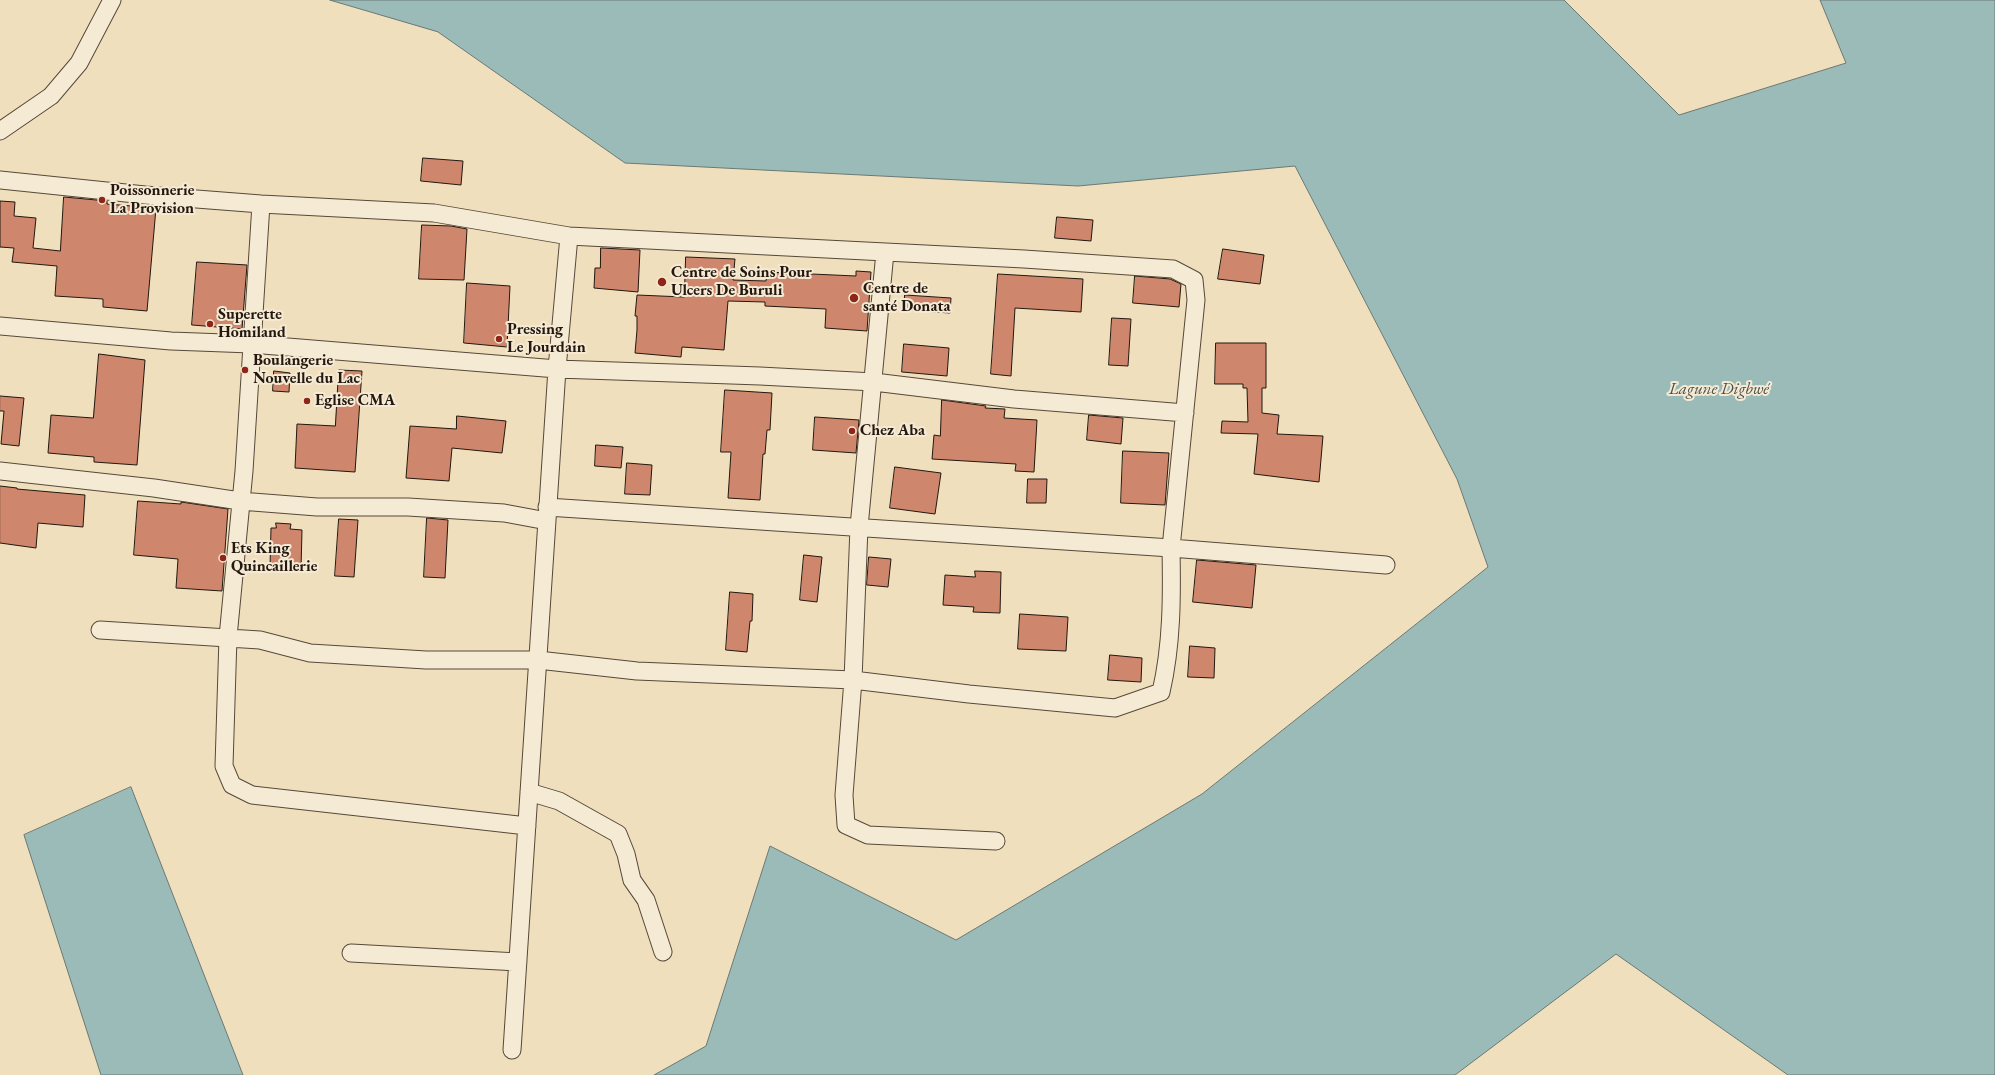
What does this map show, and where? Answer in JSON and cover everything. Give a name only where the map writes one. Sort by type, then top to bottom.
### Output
[{"type":"street","points":[[0,131],[51,96],[79,64],[112,0]]},
{"type":"street","points":[[0,180],[145,195],[261,204],[434,213],[569,236],[1024,259],[1173,269],[1194,280],[1196,300],[1171,548],[1172,580],[1168,650],[1161,692],[1115,708],[968,694],[853,680],[637,671],[538,660],[426,660],[310,653],[260,640],[100,630]]},
{"type":"street","points":[[261,204],[250,344],[244,471],[228,637],[224,766],[232,785],[252,795],[527,826]]},
{"type":"street","points":[[512,1050],[557,369],[569,236]]},
{"type":"street","points":[[885,252],[874,382],[859,527],[853,680],[844,794],[846,825],[868,835],[996,841]]},
{"type":"street","points":[[0,326],[171,341],[250,344],[557,369],[760,376],[874,382],[1014,399],[1185,413]]},
{"type":"street","points":[[0,471],[154,488],[240,501],[317,507],[408,507],[490,512],[859,527],[1171,548],[1386,565]]},
{"type":"street","points":[[529,792],[559,801],[618,834],[626,854],[632,880],[646,900],[663,952]]},
{"type":"street","points":[[351,953],[518,962]]},
{"type":"water","name":"Lagune Digbwé","points":[[330,0],[1564,0],[1679,115],[1846,63],[1820,0],[1995,0],[1995,1075],[1788,1075],[1616,954],[1455,1075],[654,1075],[706,1046],[770,846],[956,940],[1202,794],[1488,567],[1457,479],[1295,166],[1078,186],[625,163],[438,32]]},
{"type":"water","points":[[131,787],[243,1075],[101,1075],[24,835]]},
{"type":"building","points":[[423,158],[463,161],[461,185],[421,181]]},
{"type":"building","points":[[64,197],[107,201],[107,204],[156,208],[147,311],[103,307],[103,299],[55,296],[57,266],[12,262],[14,248],[0,247],[0,201],[15,202],[14,216],[36,218],[33,248],[60,251]]},
{"type":"building","points":[[1057,217],[1093,220],[1091,241],[1055,238]]},
{"type":"building","points":[[422,225],[451,226],[467,229],[464,280],[419,279]]},
{"type":"building","points":[[601,248],[640,250],[638,292],[594,288],[595,268],[600,268]]},
{"type":"building","points":[[1223,249],[1264,255],[1260,284],[1218,279]]},
{"type":"building","points":[[686,257],[735,259],[733,280],[766,281],[767,272],[856,276],[856,271],[871,272],[867,331],[825,328],[826,309],[765,306],[765,302],[728,301],[724,350],[682,347],[681,357],[635,353],[637,316],[635,316],[637,295],[684,297]]},
{"type":"building","points":[[197,262],[247,265],[242,329],[192,325]]},
{"type":"building","points":[[998,274],[1083,279],[1081,312],[1015,308],[1011,376],[991,374]]},
{"type":"building","points":[[1135,276],[1170,279],[1181,284],[1179,307],[1133,303]]},
{"type":"building","points":[[467,283],[510,286],[507,347],[464,343]]},
{"type":"building","points":[[905,295],[951,298],[950,313],[904,310]]},
{"type":"building","points":[[1112,318],[1131,319],[1128,366],[1109,365]]},
{"type":"building","points":[[1216,343],[1266,343],[1266,388],[1262,388],[1262,413],[1279,415],[1277,434],[1323,436],[1319,482],[1254,474],[1258,434],[1221,433],[1222,421],[1248,422],[1247,388],[1243,388],[1243,384],[1215,384]]},
{"type":"building","points":[[904,344],[949,348],[947,376],[902,372]]},
{"type":"building","points":[[99,354],[145,360],[137,465],[94,462],[94,457],[48,453],[51,415],[93,418]]},
{"type":"building","points":[[339,370],[362,371],[355,472],[295,468],[297,424],[335,426]]},
{"type":"building","points":[[274,371],[290,373],[289,392],[273,391]]},
{"type":"building","points":[[725,390],[772,393],[770,430],[767,430],[765,454],[763,454],[760,500],[728,498],[731,452],[721,452]]},
{"type":"building","points":[[0,396],[24,398],[19,446],[1,444],[4,411],[0,411]]},
{"type":"building","points":[[942,400],[986,406],[985,408],[1005,409],[1004,418],[1037,420],[1034,472],[1015,471],[1016,464],[932,459],[934,435],[940,436]]},
{"type":"building","points":[[1089,415],[1123,418],[1121,444],[1087,440]]},
{"type":"building","points":[[457,416],[506,421],[502,453],[452,448],[449,481],[406,478],[410,426],[456,429]]},
{"type":"building","points":[[815,417],[859,420],[856,453],[813,450]]},
{"type":"building","points":[[596,445],[623,447],[621,468],[595,466]]},
{"type":"building","points":[[1123,451],[1169,453],[1165,505],[1121,503]]},
{"type":"building","points":[[627,463],[652,465],[650,495],[625,494]]},
{"type":"building","points":[[895,467],[941,473],[935,514],[890,508]]},
{"type":"building","points":[[1028,479],[1047,479],[1046,503],[1027,503]]},
{"type":"building","points":[[0,486],[85,495],[83,527],[38,523],[36,548],[0,543]]},
{"type":"building","points":[[138,501],[181,504],[181,502],[228,509],[222,591],[176,588],[178,559],[134,555]]},
{"type":"building","points":[[427,518],[448,520],[445,578],[424,577]]},
{"type":"building","points":[[339,519],[358,520],[354,577],[335,576]]},
{"type":"building","points":[[276,523],[291,524],[290,529],[302,530],[301,569],[270,567],[271,528],[276,528]]},
{"type":"building","points":[[804,555],[822,557],[817,602],[800,600]]},
{"type":"building","points":[[869,557],[891,559],[888,587],[867,585]]},
{"type":"building","points":[[1197,560],[1256,565],[1252,608],[1193,602]]},
{"type":"building","points":[[975,571],[1001,572],[1000,613],[973,612],[974,607],[943,605],[945,575],[975,577]]},
{"type":"building","points":[[730,592],[753,594],[752,621],[750,621],[747,652],[726,650]]},
{"type":"building","points":[[1020,614],[1068,617],[1066,651],[1018,649]]},
{"type":"building","points":[[1190,646],[1215,648],[1214,678],[1188,677]]},
{"type":"building","points":[[1110,655],[1142,658],[1141,682],[1108,680]]},
{"type":"place","name":"Poissonnerie La Provision","points":[[102,200]]},
{"type":"place","name":"Centre de Soins Pour Ulcers De Buruli","points":[[662,282]]},
{"type":"place","name":"Centre de santé Donata","points":[[854,298]]},
{"type":"place","name":"Superette Homiland","points":[[210,324]]},
{"type":"place","name":"Pressing Le Jourdain","points":[[499,339]]},
{"type":"place","name":"Boulangerie Nouvelle du Lac","points":[[245,370]]},
{"type":"place","name":"Eglise CMA","points":[[307,401]]},
{"type":"place","name":"Chez Aba","points":[[852,431]]},
{"type":"place","name":"Ets King Quincaillerie","points":[[223,558]]}]
